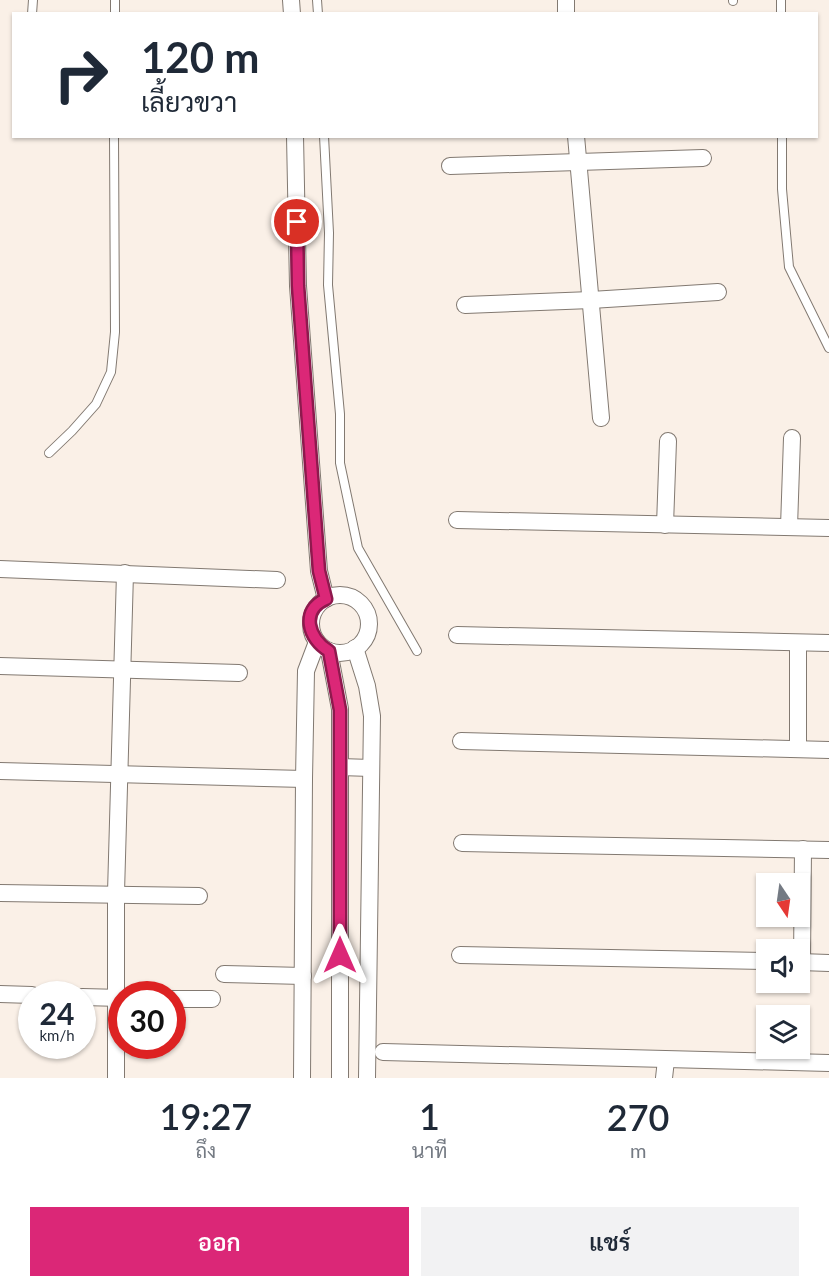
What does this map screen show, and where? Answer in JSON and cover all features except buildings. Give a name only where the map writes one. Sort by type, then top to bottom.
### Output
[{"type":"street","points":[[294,138],[299,297],[319,571],[326,599]]},
{"type":"street","points":[[576,138],[601,418]]},
{"type":"street","points":[[450,166],[703,158]]},
{"type":"street","points":[[465,305],[718,292]]},
{"type":"street","points":[[789,527],[792,438]]},
{"type":"street","points":[[664,525],[668,441]]},
{"type":"street","points":[[457,520],[829,528]]},
{"type":"street","points":[[0,569],[277,580]]},
{"type":"street","points":[[118,981],[116,893],[125,573]]},
{"type":"street","points":[[323,647],[339,653],[355,648],[365,639],[369,629],[369,619],[359,601],[340,594],[326,599],[314,609],[310,619],[310,629],[323,647],[340,710],[340,1078]]},
{"type":"street","points":[[457,635],[829,644]]},
{"type":"street","points":[[798,643],[798,749]]},
{"type":"street","points":[[302,1078],[306,671],[323,647]]},
{"type":"street","points":[[355,648],[367,686],[372,716],[367,1078]]},
{"type":"street","points":[[0,666],[239,674]]},
{"type":"street","points":[[461,741],[829,750]]},
{"type":"street","points":[[340,767],[371,768]]},
{"type":"street","points":[[0,771],[304,779]]},
{"type":"street","points":[[462,843],[829,850]]},
{"type":"street","points":[[801,939],[803,849]]},
{"type":"street","points":[[0,893],[199,896]]},
{"type":"street","points":[[460,955],[756,961]]},
{"type":"street","points":[[810,962],[829,963]]},
{"type":"street","points":[[224,974],[303,976]]},
{"type":"street","points":[[0,994],[18,995]]},
{"type":"street","points":[[186,999],[212,999]]},
{"type":"street","points":[[340,1025],[368,1025]]},
{"type":"street","points":[[383,1052],[829,1063]]},
{"type":"street","points":[[116,1059],[116,1078]]},
{"type":"street","points":[[664,1078],[666,1060]]},
{"type":"lane","points":[[49,453],[96,404],[111,372],[115,332],[114,138]]},
{"type":"lane","points":[[324,138],[329,233],[328,285],[340,414],[340,464],[358,548],[417,651]]},
{"type":"lane","points":[[782,138],[782,189],[789,267],[829,348]]},
{"type":"route","points":[[297,222],[298,286],[319,571],[326,599],[314,609],[310,619],[310,629],[314,638],[329,651],[340,710],[340,955]]}]
